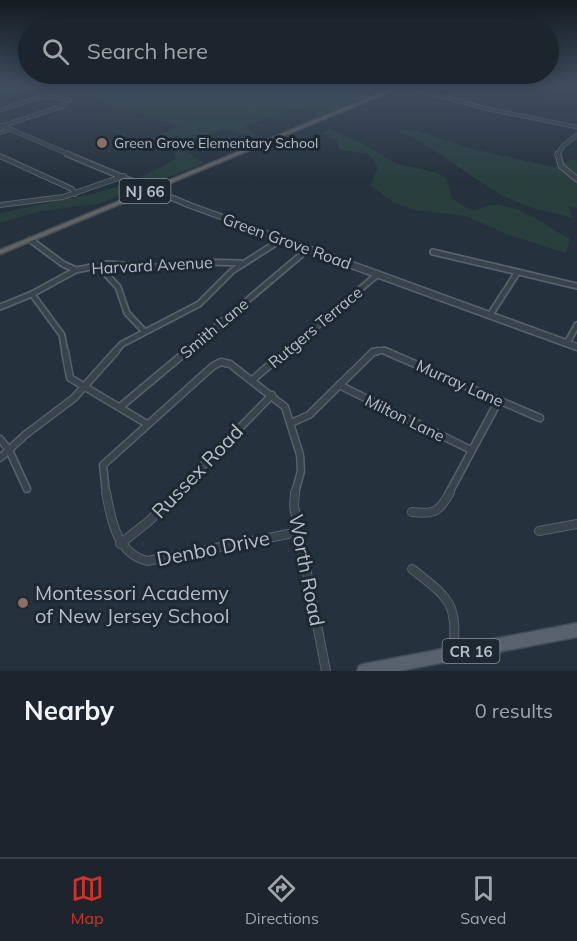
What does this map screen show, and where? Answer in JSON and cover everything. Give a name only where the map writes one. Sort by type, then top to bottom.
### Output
[{"type":"highway","name":"NJ 66","points":[[0,252],[326,117]]},
{"type":"main road","name":"CR 16","points":[[364,671],[577,630]]},
{"type":"street","points":[[1,125],[26,117]]},
{"type":"street","points":[[526,117],[577,127]]},
{"type":"street","name":"Green Grove Road","points":[[1,125],[151,189],[577,347]]},
{"type":"street","points":[[0,133],[11,129]]},
{"type":"street","points":[[577,135],[562,146],[557,155],[561,166],[577,179]]},
{"type":"street","points":[[0,156],[72,189],[75,194]]},
{"type":"street","points":[[0,198],[1,205],[75,194],[124,176]]},
{"type":"street","points":[[30,239],[63,264],[76,270]]},
{"type":"street","points":[[0,458],[31,430],[74,398],[118,348],[144,331],[199,304],[241,263],[281,239]]},
{"type":"street","name":"Smith Lane","points":[[120,407],[308,249]]},
{"type":"street","points":[[433,252],[577,286]]},
{"type":"street","name":"Harvard Avenue","points":[[0,307],[32,294],[76,270],[106,264],[149,267],[201,262],[241,263]]},
{"type":"street","points":[[106,264],[105,273],[118,287],[128,313],[144,331]]},
{"type":"street","points":[[490,315],[517,273]]},
{"type":"street","name":"Rutgers Terrace","points":[[252,380],[378,274]]},
{"type":"street","points":[[32,294],[62,335],[70,378],[147,424],[105,461],[102,469],[120,544]]},
{"type":"street","points":[[567,343],[577,325]]},
{"type":"street","name":"Murray Lane","points":[[339,385],[373,352],[378,351],[394,354],[540,418]]},
{"type":"street","name":"Worth Road","points":[[147,424],[213,366],[221,362],[230,364],[282,403],[298,444],[301,463],[294,501],[298,532],[326,671]]},
{"type":"street","points":[[291,423],[309,415],[339,385]]},
{"type":"street","name":"Milton Lane","points":[[339,385],[471,450]]},
{"type":"street","name":"Russex Road","points":[[120,544],[149,521],[272,395]]},
{"type":"street","points":[[412,512],[428,514],[442,507],[498,400]]},
{"type":"street","points":[[0,439],[9,450],[27,489]]},
{"type":"street","points":[[538,531],[577,524]]},
{"type":"street","name":"Denbo Drive","points":[[120,544],[133,559],[147,561],[298,532]]},
{"type":"street","points":[[412,569],[443,594],[455,611],[453,654]]},
{"type":"green space","points":[[152,117],[271,117],[245,126],[262,139],[222,129],[183,150],[205,163],[98,204],[41,211],[0,223],[0,213],[92,194],[130,183],[176,159],[171,143],[180,138],[177,135],[161,141],[151,138],[179,126]]},
{"type":"green space","points":[[329,129],[360,142],[397,164],[438,173],[447,179],[452,198],[471,211],[498,205],[528,214],[570,239],[566,253],[512,236],[465,216],[414,210],[394,203],[370,185],[378,168],[368,154],[340,150],[336,140],[321,133]]},
{"type":"green space","points":[[396,130],[418,131],[473,149],[553,167],[572,159],[577,161],[577,208],[568,206],[573,218],[507,198],[424,144]]},
{"type":"place","name":"Green Grove Elementary School","points":[[102,143]]},
{"type":"place","name":"Montessori Academy of New Jersey School","points":[[23,603]]}]
